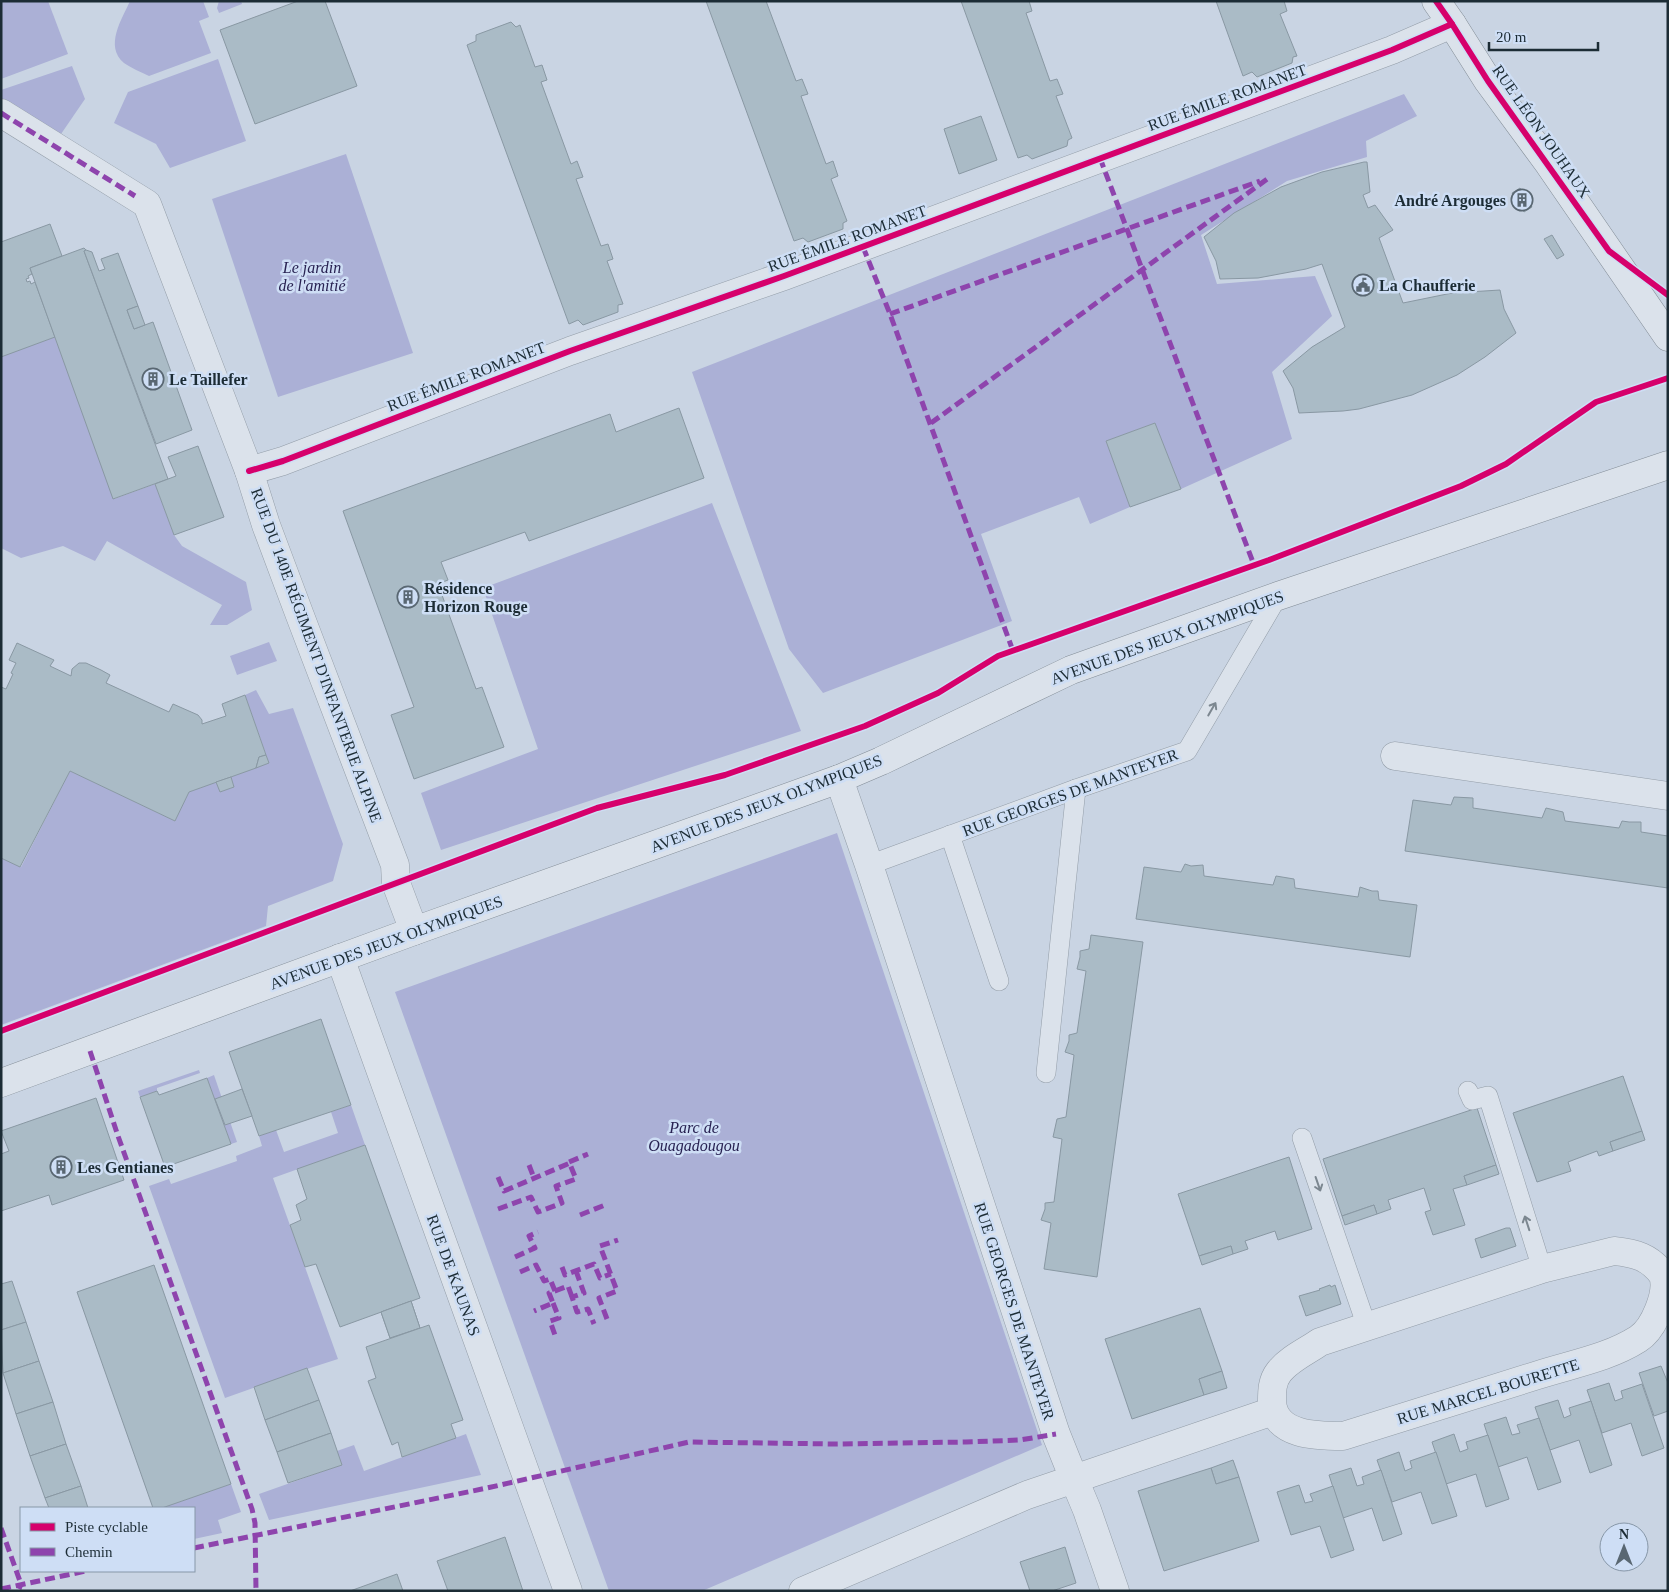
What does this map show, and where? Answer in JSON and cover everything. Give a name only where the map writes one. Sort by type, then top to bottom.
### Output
[{"type":"street","name":"RUE LÉON JOUHAUX","points":[[1436,1],[1488,81],[1549,164],[1668,337]]},
{"type":"street","name":"RUE ÉMILE ROMANET","points":[[249,471],[283,461],[570,351],[784,276],[1233,110],[1392,50],[1452,24]]},
{"type":"street","name":"RUE DU 140E RÉGIMENT D'INFANTERIE ALPINE","points":[[1,113],[147,204],[249,471],[269,534],[395,865],[396,883],[414,931]]},
{"type":"street","name":"AVENUE DES JEUX OLYMPIQUES","points":[[1,1083],[414,931],[839,779],[882,761],[1071,670],[1278,596],[1668,465]]},
{"type":"street","points":[[1395,756],[1668,796]]},
{"type":"street","name":"RUE GEORGES DE MANTEYER","points":[[839,779],[1056,1434],[1087,1510],[1114,1591]]},
{"type":"street","name":"RUE DE KAUNAS","points":[[340,958],[568,1591]]},
{"type":"street","name":"RUE MARCEL BOURETTE","points":[[1614,1251],[1631,1253],[1656,1264],[1667,1277],[1667,1290],[1660,1315],[1640,1338],[1612,1353],[1343,1436],[1314,1436],[1285,1427],[1273,1411],[1272,1389],[1278,1373],[1320,1342],[1542,1269],[1614,1251]]},
{"type":"street","points":[[803,1591],[1027,1495],[1273,1411]]},
{"type":"lane","name":"RUE GEORGES DE MANTEYER","points":[[869,865],[1076,788],[1187,751],[1278,596]]},
{"type":"lane","points":[[1046,1073],[1076,788]]},
{"type":"lane","points":[[950,835],[999,981]]},
{"type":"lane","points":[[1468,1092],[1472,1100],[1488,1096],[1542,1269]]},
{"type":"lane","points":[[1302,1138],[1366,1327]]},
{"type":"green space","points":[[1,1],[48,1],[68,54],[1,79]]},
{"type":"green space","points":[[130,1],[203,1],[209,17],[199,21],[211,53],[149,76],[127,65],[118,56],[115,49],[115,41],[119,24]]},
{"type":"green space","points":[[219,1],[241,1],[242,4],[219,13],[217,8]]},
{"type":"green space","points":[[218,59],[246,141],[170,168],[156,144],[114,123],[128,92]]},
{"type":"green space","points":[[72,66],[85,99],[61,134],[1,101],[1,90]]},
{"type":"green space","points":[[1404,94],[1417,116],[1366,141],[1367,157],[1287,181],[1201,235],[1217,284],[1315,276],[1332,316],[1272,372],[1292,439],[1181,489],[1155,423],[1106,441],[1130,507],[1090,524],[1079,497],[981,534],[1012,621],[823,693],[789,649],[692,372]]},
{"type":"green space","name":"Le jardin de l'amitié","points":[[346,154],[413,353],[278,397],[212,199]]},
{"type":"green space","points":[[55,337],[114,499],[155,484],[174,535],[182,546],[246,582],[252,610],[227,625],[210,625],[222,605],[107,541],[95,561],[63,546],[21,558],[1,548],[1,356]]},
{"type":"green space","points":[[712,503],[801,731],[441,850],[421,793],[538,749],[483,588]]},
{"type":"green space","points":[[269,642],[277,661],[237,675],[230,656]]},
{"type":"green space","points":[[256,690],[269,714],[293,708],[343,844],[333,881],[268,906],[266,926],[1,1025],[1,858],[21,867],[70,771],[175,821],[189,792],[216,782],[220,792],[234,787],[231,777],[269,763],[245,695]]},
{"type":"green space","name":"Parc de Ouagadougou","points":[[837,833],[1042,1445],[702,1591],[609,1591],[395,992]]},
{"type":"green space","points":[[199,1070],[200,1073],[157,1088],[157,1091],[140,1097],[138,1091]]},
{"type":"green space","points":[[214,1075],[237,1142],[231,1144],[207,1078]]},
{"type":"green space","points":[[351,1105],[365,1145],[273,1178],[338,1359],[225,1398],[149,1186],[169,1179],[171,1184],[237,1161],[236,1156],[262,1146],[259,1136],[276,1130],[284,1152],[338,1133],[331,1112]]},
{"type":"green space","points":[[466,1434],[481,1475],[269,1520],[259,1494],[341,1465],[337,1451],[354,1445],[364,1471]]},
{"type":"green space","points":[[231,1484],[241,1512],[218,1520],[222,1533],[195,1539],[195,1507],[165,1507]]},
{"type":"building","points":[[298,1],[325,1],[357,86],[255,124],[220,30]]},
{"type":"building","points":[[706,1],[766,1],[796,81],[802,79],[808,94],[801,96],[826,164],[833,161],[838,176],[831,179],[847,221],[843,223],[843,229],[808,242],[803,238],[794,241]]},
{"type":"building","points":[[961,1],[1029,1],[1032,11],[1026,13],[1050,81],[1057,79],[1063,94],[1056,96],[1072,138],[1068,140],[1067,146],[1032,159],[1027,155],[1018,158]]},
{"type":"building","points":[[1216,1],[1284,1],[1287,11],[1280,14],[1297,56],[1293,57],[1292,63],[1257,77],[1252,72],[1243,76]]},
{"type":"building","points":[[511,22],[516,27],[520,25],[535,67],[542,65],[547,80],[541,82],[571,164],[577,161],[583,177],[576,179],[601,246],[608,244],[613,259],[607,261],[623,304],[618,305],[618,312],[583,325],[578,320],[569,324],[467,45],[476,41],[476,35]]},
{"type":"building","points":[[981,116],[997,160],[959,174],[944,129]]},
{"type":"building","name":"La Chaufferie","points":[[1367,162],[1370,192],[1363,195],[1368,208],[1375,205],[1393,230],[1379,238],[1403,303],[1452,293],[1500,290],[1504,309],[1516,333],[1485,357],[1457,375],[1412,395],[1359,409],[1299,413],[1293,388],[1283,371],[1312,347],[1345,327],[1322,264],[1258,278],[1220,279],[1216,261],[1204,237],[1234,213],[1281,187],[1322,172]]},
{"type":"building","name":"André Argouges","points":[[1520,188],[1532,207],[1524,212],[1512,193]]},
{"type":"building","points":[[50,224],[62,256],[30,268],[32,274],[26,279],[31,284],[35,282],[55,337],[1,357],[1,242]]},
{"type":"building","name":"André Argouges","points":[[1552,235],[1564,255],[1557,259],[1544,239]]},
{"type":"building","points":[[84,248],[168,479],[113,499],[30,268]]},
{"type":"building","name":"Le Taillefer","points":[[84,251],[92,252],[99,271],[105,269],[101,259],[118,253],[138,306],[127,310],[134,329],[153,322],[192,430],[156,444]]},
{"type":"building","points":[[138,306],[145,325],[134,329],[127,310]]},
{"type":"building","name":"Résidence Horizon Rouge","points":[[679,408],[704,478],[529,541],[525,532],[441,562],[448,580],[438,584],[476,689],[482,687],[504,747],[414,779],[391,715],[414,707],[343,511],[610,414],[616,432]]},
{"type":"building","points":[[1155,423],[1181,489],[1130,507],[1106,441]]},
{"type":"building","points":[[198,446],[224,517],[174,535],[155,484],[176,476],[168,457]]},
{"type":"building","points":[[17,643],[54,660],[50,666],[71,676],[72,669],[79,663],[86,663],[110,675],[106,683],[169,712],[173,704],[198,715],[202,720],[202,724],[226,716],[222,704],[245,695],[266,755],[259,757],[256,768],[189,792],[175,821],[70,771],[20,867],[1,858],[1,687],[6,689],[13,674],[11,673],[16,663],[9,660]]},
{"type":"building","points":[[266,755],[269,763],[256,768],[259,757]]},
{"type":"building","points":[[231,777],[234,787],[220,792],[216,782]]},
{"type":"building","points":[[1454,797],[1473,798],[1473,808],[1542,818],[1546,808],[1563,812],[1565,821],[1619,828],[1622,821],[1641,822],[1641,832],[1668,836],[1668,888],[1405,851],[1413,800],[1451,805]]},
{"type":"building","points":[[1185,864],[1191,866],[1203,865],[1204,876],[1273,885],[1276,876],[1294,879],[1295,888],[1358,897],[1360,887],[1378,891],[1379,900],[1417,905],[1410,957],[1136,919],[1144,867],[1181,872]]},
{"type":"building","points":[[1091,935],[1143,942],[1097,1277],[1044,1269],[1051,1223],[1041,1220],[1045,1203],[1054,1202],[1062,1139],[1053,1137],[1057,1119],[1066,1117],[1074,1055],[1065,1052],[1069,1035],[1077,1033],[1086,971],[1077,969],[1080,951],[1089,949]]},
{"type":"building","points":[[321,1019],[351,1105],[259,1136],[229,1052]]},
{"type":"building","points":[[1623,1076],[1642,1131],[1610,1142],[1613,1151],[1599,1156],[1597,1151],[1568,1162],[1571,1171],[1537,1182],[1513,1113]]},
{"type":"building","points":[[207,1078],[231,1144],[165,1167],[140,1097],[157,1091],[159,1095]]},
{"type":"building","points":[[242,1089],[252,1116],[225,1125],[215,1099]]},
{"type":"building","name":"Les Gentianes","points":[[96,1098],[124,1180],[52,1205],[49,1195],[1,1211],[1,1154],[9,1151],[1,1131]]},
{"type":"building","points":[[1477,1108],[1496,1165],[1464,1176],[1467,1185],[1453,1189],[1465,1225],[1433,1235],[1425,1212],[1431,1210],[1424,1188],[1388,1200],[1391,1209],[1377,1214],[1374,1205],[1342,1216],[1323,1159]]},
{"type":"building","points":[[1642,1131],[1645,1140],[1613,1151],[1610,1142]]},
{"type":"building","points":[[365,1145],[420,1298],[340,1327],[316,1264],[305,1267],[290,1225],[301,1220],[296,1205],[307,1199],[297,1169]]},
{"type":"building","points":[[1289,1157],[1312,1229],[1278,1240],[1275,1231],[1245,1241],[1248,1249],[1233,1254],[1231,1246],[1199,1256],[1178,1194]]},
{"type":"building","points":[[1496,1165],[1499,1174],[1467,1185],[1464,1176]]},
{"type":"building","points":[[1374,1205],[1377,1214],[1345,1225],[1342,1216]]},
{"type":"building","points":[[1510,1228],[1516,1246],[1481,1258],[1475,1239]]},
{"type":"building","points":[[1231,1246],[1233,1254],[1202,1265],[1199,1256]]},
{"type":"building","points":[[154,1265],[231,1484],[165,1507],[153,1507],[77,1292]]},
{"type":"building","points":[[12,1281],[26,1322],[1,1330],[1,1284]]},
{"type":"building","points":[[1330,1285],[1331,1287],[1335,1285],[1341,1304],[1306,1316],[1299,1296]]},
{"type":"building","points":[[411,1301],[420,1328],[390,1338],[381,1312]]},
{"type":"building","points":[[411,1301],[420,1328],[390,1338],[381,1312]]},
{"type":"building","points":[[1200,1308],[1222,1371],[1199,1379],[1204,1395],[1132,1419],[1105,1339]]},
{"type":"building","points":[[26,1322],[39,1361],[3,1373],[1,1330]]},
{"type":"building","points":[[429,1325],[463,1420],[451,1424],[456,1438],[402,1457],[398,1442],[392,1445],[368,1381],[376,1378],[366,1347]]},
{"type":"building","points":[[39,1361],[53,1402],[16,1414],[3,1373]]},
{"type":"building","points":[[1661,1366],[1668,1383],[1668,1411],[1654,1416],[1639,1373]]},
{"type":"building","points":[[307,1368],[319,1400],[265,1420],[254,1387]]},
{"type":"building","points":[[1222,1371],[1227,1388],[1204,1395],[1199,1379]]},
{"type":"building","points":[[1609,1383],[1615,1401],[1623,1398],[1621,1391],[1642,1384],[1664,1448],[1642,1456],[1631,1423],[1602,1433],[1587,1390]]},
{"type":"building","points":[[319,1400],[331,1433],[277,1452],[265,1420]]},
{"type":"building","points":[[1558,1400],[1564,1418],[1571,1415],[1569,1408],[1591,1401],[1612,1465],[1590,1473],[1579,1440],[1550,1450],[1535,1407]]},
{"type":"building","points":[[53,1402],[66,1444],[30,1456],[16,1414]]},
{"type":"building","points":[[1506,1417],[1512,1435],[1520,1433],[1517,1425],[1539,1418],[1561,1482],[1538,1490],[1527,1457],[1498,1467],[1484,1424]]},
{"type":"building","points":[[331,1433],[342,1465],[288,1483],[277,1452]]},
{"type":"building","points":[[1454,1434],[1460,1452],[1468,1449],[1466,1442],[1488,1435],[1509,1499],[1486,1507],[1476,1474],[1446,1484],[1432,1442]]},
{"type":"building","points":[[66,1444],[81,1486],[45,1498],[30,1456]]},
{"type":"building","points":[[1399,1452],[1405,1471],[1412,1468],[1410,1461],[1436,1452],[1457,1516],[1432,1524],[1421,1492],[1392,1502],[1377,1460]]},
{"type":"building","points":[[1233,1460],[1239,1477],[1216,1484],[1211,1468]]},
{"type":"building","points":[[1211,1468],[1216,1484],[1239,1477],[1259,1541],[1164,1571],[1138,1491]]},
{"type":"building","points":[[1351,1468],[1357,1486],[1364,1484],[1362,1477],[1381,1470],[1402,1534],[1383,1541],[1372,1508],[1343,1518],[1329,1475]]},
{"type":"building","points":[[1299,1485],[1305,1503],[1313,1501],[1310,1494],[1333,1486],[1354,1550],[1331,1558],[1320,1526],[1291,1535],[1277,1492]]},
{"type":"building","points":[[81,1486],[88,1507],[49,1507],[45,1498]]},
{"type":"building","points":[[505,1537],[523,1591],[448,1591],[437,1561]]},
{"type":"building","points":[[1065,1547],[1076,1583],[1052,1591],[1030,1591],[1020,1562]]},
{"type":"building","points":[[397,1574],[403,1591],[350,1591]]},
{"type":"marked path","points":[[1,113],[135,196]]},
{"type":"marked path","points":[[1100,158],[1254,565]]},
{"type":"marked path","points":[[931,423],[1270,177]]},
{"type":"marked path","points":[[890,314],[1260,181]]},
{"type":"marked path","points":[[863,247],[890,314],[1013,651]]},
{"type":"marked path","points":[[90,1051],[118,1136],[252,1509],[255,1523],[256,1591]]},
{"type":"marked path","points":[[498,1209],[531,1197],[538,1212],[562,1203],[556,1186],[576,1179],[569,1162],[588,1154]]},
{"type":"marked path","points":[[498,1177],[504,1191],[570,1163]]},
{"type":"marked path","points":[[529,1165],[534,1178]]},
{"type":"marked path","points":[[580,1215],[605,1205]]},
{"type":"marked path","points":[[515,1257],[535,1248],[529,1236],[538,1232]]},
{"type":"marked path","points":[[607,1319],[599,1298],[617,1291],[600,1246],[618,1240]]},
{"type":"marked path","points":[[562,1267],[565,1275],[594,1264],[600,1278],[611,1274]]},
{"type":"marked path","points":[[520,1272],[536,1265],[544,1281],[550,1279],[555,1291],[549,1293],[553,1303],[534,1311]]},
{"type":"marked path","points":[[576,1271],[584,1293],[572,1297],[577,1312],[588,1309],[594,1324]]},
{"type":"marked path","points":[[555,1291],[568,1286],[572,1297]]},
{"type":"marked path","points":[[553,1303],[559,1318],[550,1321],[556,1338]]},
{"type":"marked path","points":[[195,1548],[487,1488],[689,1442],[836,1444],[966,1442],[1020,1440],[1056,1434]]},
{"type":"marked path","points":[[1,1528],[21,1584],[19,1589]]},
{"type":"marked path","points":[[1,1589],[81,1572]]},
{"type":"cycle path","points":[[1436,1],[1488,81],[1609,251],[1668,295]]},
{"type":"cycle path","points":[[249,471],[283,461],[570,351],[784,276],[1392,50],[1452,24]]},
{"type":"cycle path","points":[[1,1031],[597,808],[725,775],[865,726],[938,693],[998,656],[1269,560],[1461,486],[1506,464],[1596,402],[1668,378]]},
{"type":"place","name":"André Argouges","points":[[1522,200]]},
{"type":"place","name":"La Chaufferie","points":[[1363,285]]},
{"type":"place","name":"Le Taillefer","points":[[153,379]]},
{"type":"place","name":"Résidence Horizon Rouge","points":[[408,597]]},
{"type":"place","name":"Les Gentianes","points":[[61,1167]]}]
